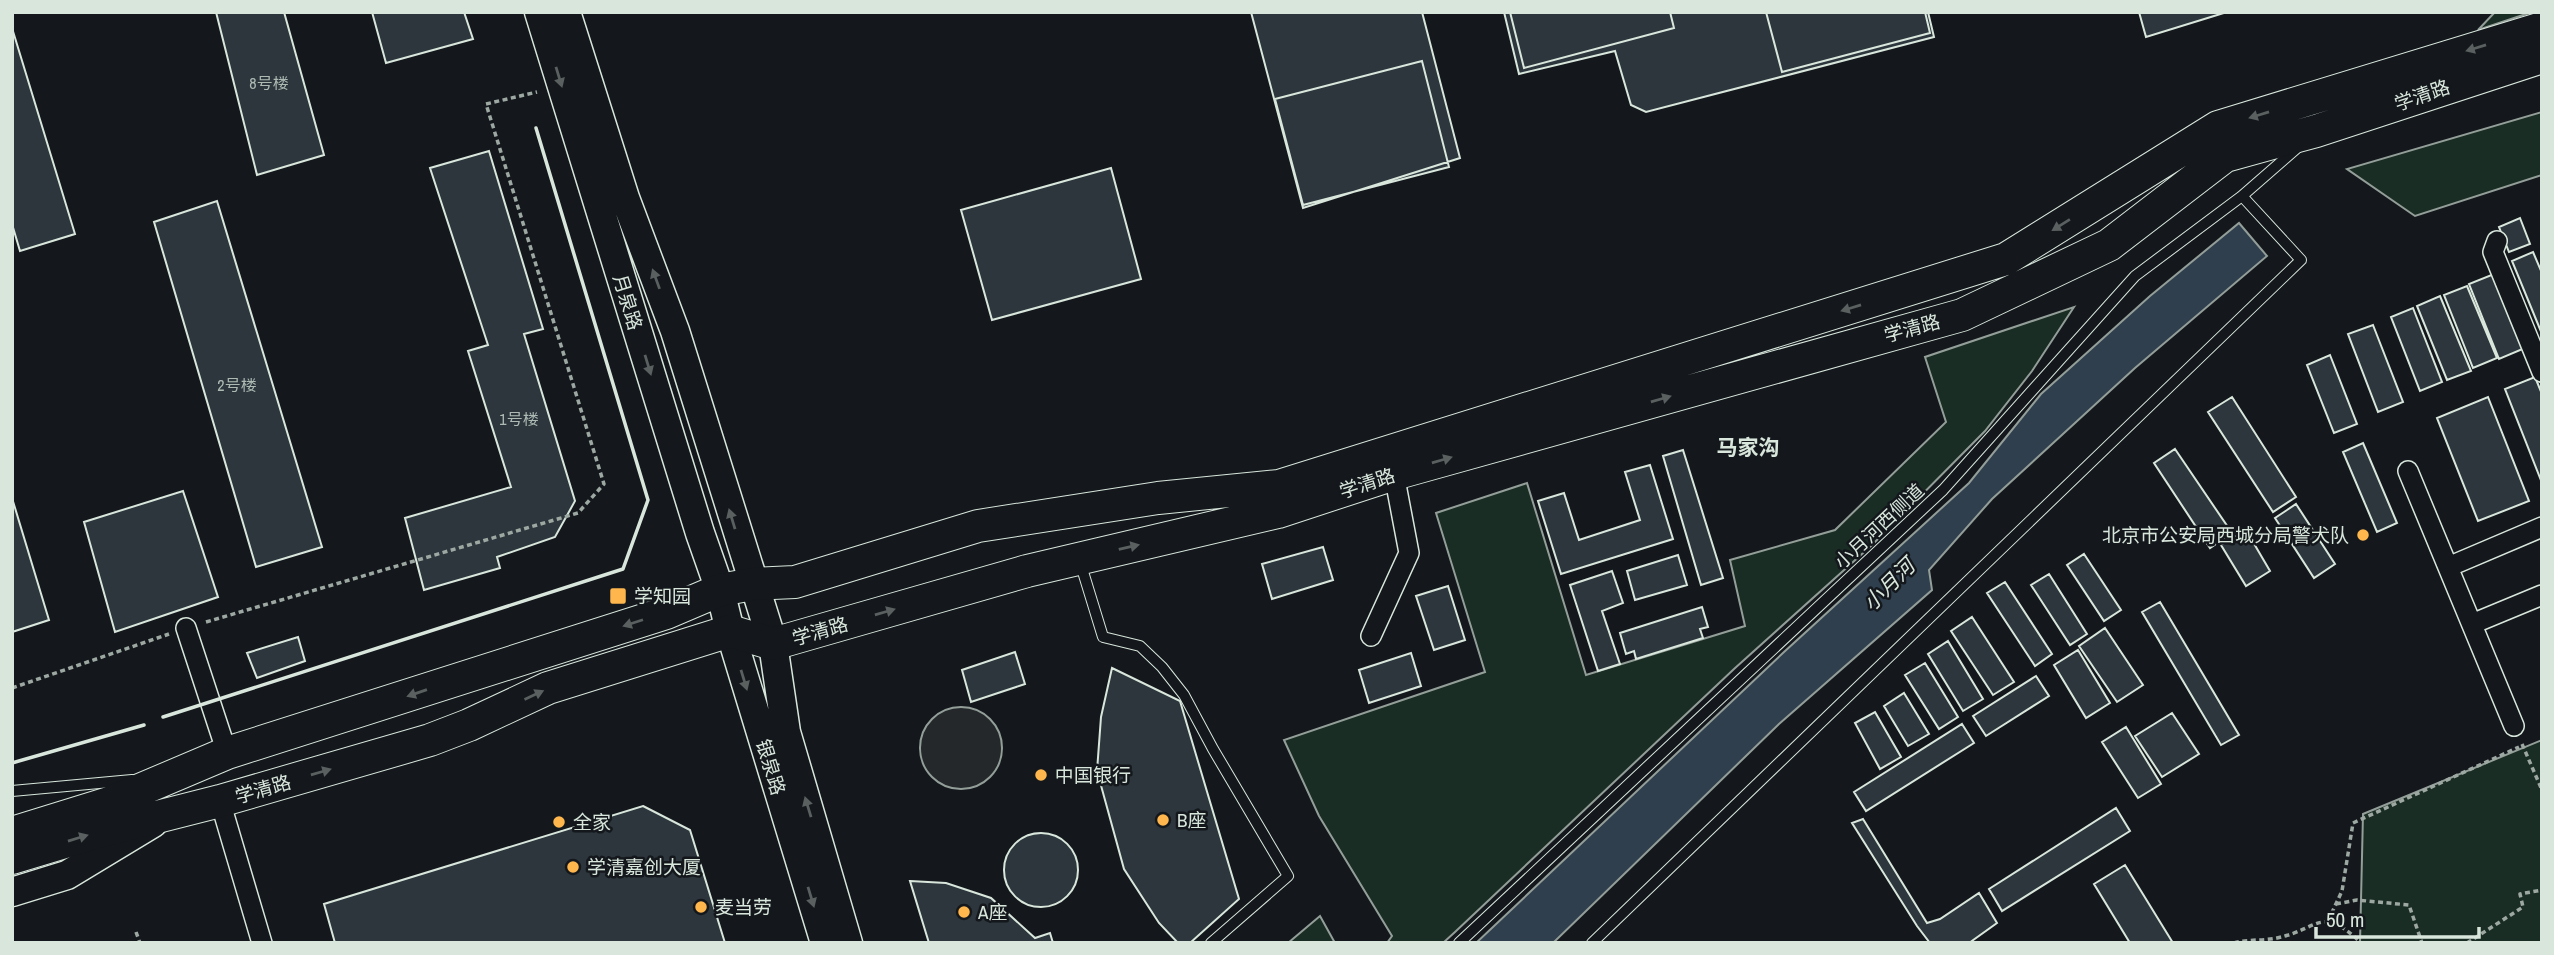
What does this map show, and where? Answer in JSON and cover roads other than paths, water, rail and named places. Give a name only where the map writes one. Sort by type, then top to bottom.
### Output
[{"type":"main road","name":"月泉路","points":[[539,12],[720,590]]},
{"type":"main road","name":"月泉路","points":[[566,12],[625,198],[675,331],[773,644]]},
{"type":"main road","name":"学清路","points":[[12,833],[109,803],[227,753],[666,612],[720,590],[753,584],[795,582],[978,526],[1158,498],[1279,486],[2006,259],[2218,127],[2542,29]]},
{"type":"main road","name":"学清路","points":[[12,858],[430,740],[548,688],[730,631],[773,644],[1027,571],[1278,512],[1394,474],[1962,315],[2109,245],[2225,156],[2316,131],[2542,57]]},
{"type":"main road","name":"银泉路","points":[[720,590],[730,631],[827,942]]},
{"type":"main road","name":"银泉路","points":[[773,644],[786,732],[827,942]]},
{"type":"main road","name":"学清路","points":[[12,892],[66,875],[162,817]]},
{"type":"street","points":[[2497,241],[2493,252],[2540,364]]},
{"type":"street","points":[[2408,471],[2514,726]]},
{"type":"street","points":[[1371,636],[1409,553],[1394,474]]},
{"type":"street","points":[[2448,567],[2542,527]]},
{"type":"street","points":[[2472,624],[2542,595]]},
{"type":"street","points":[[186,628],[227,753]]},
{"type":"street","points":[[220,801],[262,943]]},
{"type":"lane","name":"小月河西侧道","points":[[1458,943],[1943,490],[2135,276],[2242,196],[2316,131]]},
{"type":"lane","points":[[1591,943],[2301,260],[2242,196]]},
{"type":"lane","points":[[1079,558],[1103,637],[1140,646],[1162,667],[1184,695],[1288,876],[1211,943]]},
{"type":"lane","name":"学清路","points":[[12,790],[167,777]]},
{"type":"water","name":"小月河","points":[[2239,223],[2267,256],[2135,368],[1992,499],[1929,570],[1932,590],[1779,724],[1553,943],[1476,943],[1784,652],[1969,483],[2041,394],[2150,296]]},
{"type":"place","name":"北京市公安局西城分局警犬队","points":[[2363,535]]},
{"type":"place","name":"学知园","points":[[618,596]]},
{"type":"place","name":"中国银行","points":[[1041,775]]},
{"type":"place","name":"B座","points":[[1163,820]]},
{"type":"place","name":"全家","points":[[559,822]]},
{"type":"place","name":"学清嘉创大厦","points":[[573,867]]},
{"type":"place","name":"麦当劳","points":[[701,907]]},
{"type":"place","name":"A座","points":[[964,912]]},
{"type":"district","name":"马家沟","points":[[1748,448]]}]
